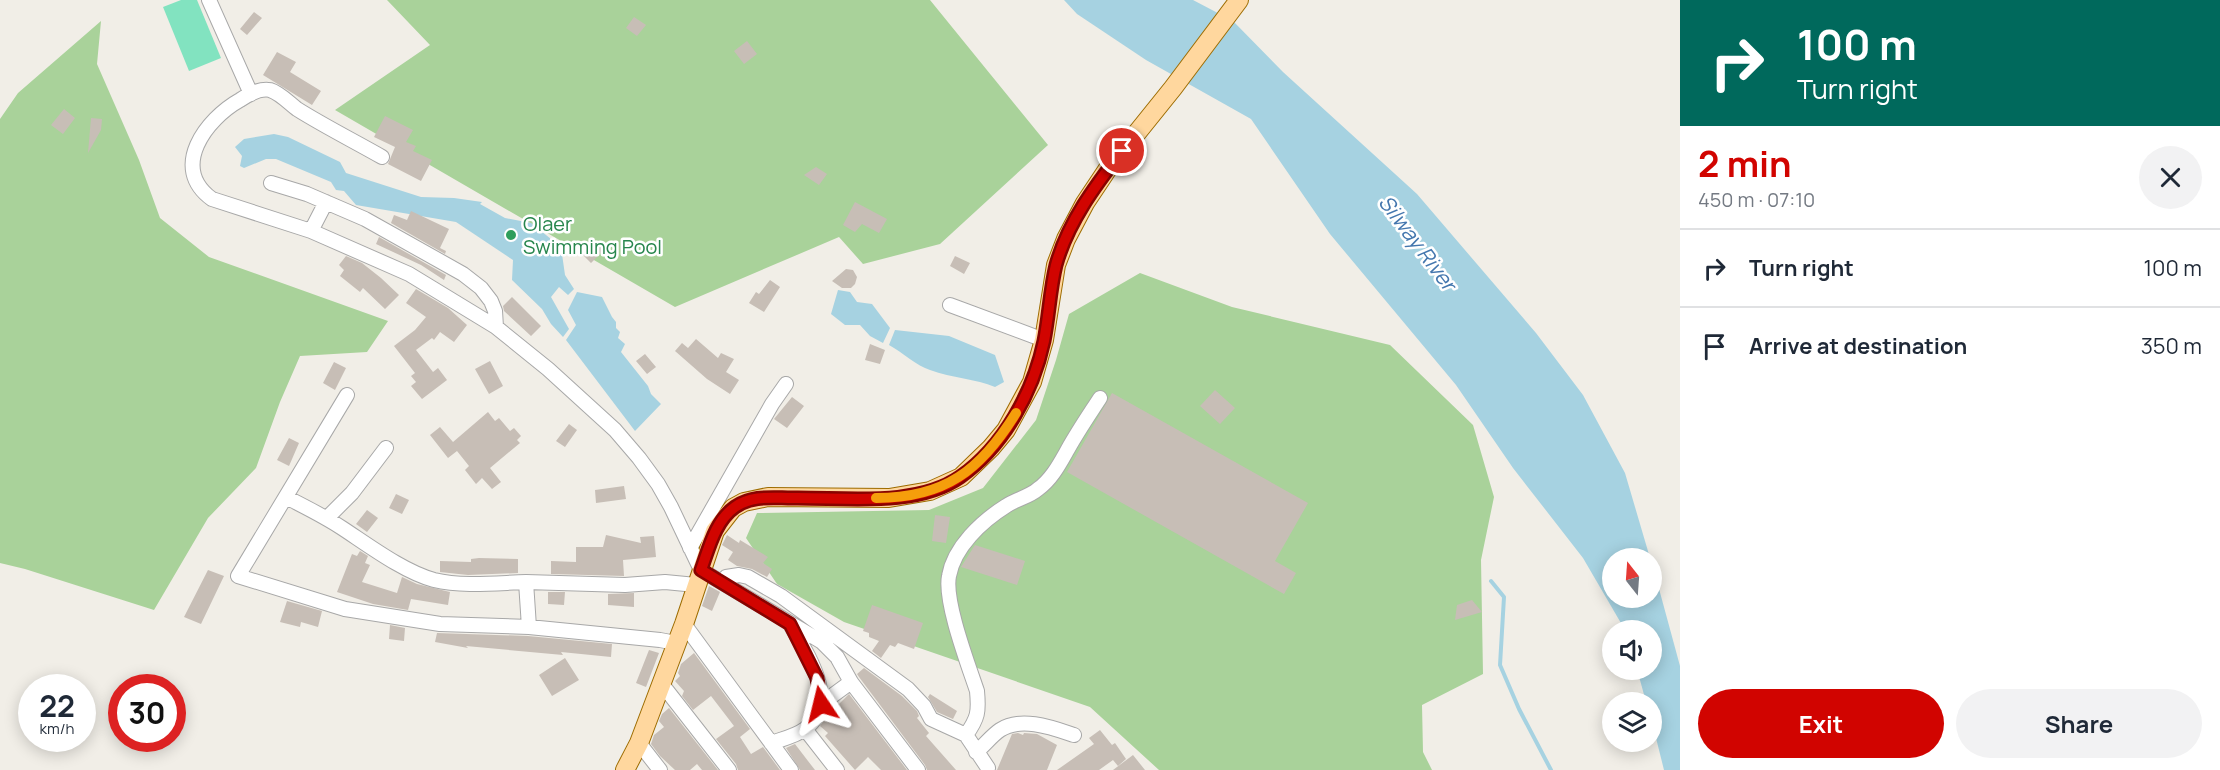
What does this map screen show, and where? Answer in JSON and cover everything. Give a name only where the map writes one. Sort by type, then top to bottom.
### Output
[{"type":"main road","points":[[625,770],[639,743],[716,531],[734,508],[744,502],[768,497],[889,498],[912,495],[938,488],[961,477],[992,448],[1010,423],[1032,382],[1044,340],[1056,265],[1084,203],[1237,3]]},
{"type":"street","points":[[209,0],[251,94]]},
{"type":"street","points":[[382,157],[303,112],[277,93],[261,90],[224,111],[205,130],[192,161],[197,183],[212,199],[311,231],[409,274],[496,327],[548,369],[615,430],[658,484],[690,548],[699,578]]},
{"type":"street","points":[[271,183],[326,202],[365,219],[463,274],[481,288],[491,301],[495,311],[496,327]]},
{"type":"street","points":[[311,231],[326,202]]},
{"type":"street","points":[[950,305],[1044,340]]},
{"type":"street","points":[[690,548],[772,404],[786,384]]},
{"type":"street","points":[[347,395],[249,559],[256,582],[345,609],[440,624],[529,627],[660,639],[676,643]]},
{"type":"street","points":[[966,735],[978,717],[979,707],[977,691],[948,593],[949,573],[954,560],[965,542],[979,527],[1006,506],[1040,489],[1059,466],[1100,398]]},
{"type":"street","points":[[327,518],[352,493],[386,448]]},
{"type":"street","points":[[286,496],[327,518],[377,552],[422,576],[435,580],[477,583],[625,585],[699,578],[722,582],[822,642],[841,662],[851,682],[918,770]]},
{"type":"street","points":[[722,582],[726,578],[739,575],[748,577],[781,596],[908,689],[924,706],[931,719],[966,735],[988,768]]},
{"type":"street","points":[[526,582],[529,627]]},
{"type":"street","points":[[684,624],[791,770]]},
{"type":"street","points":[[771,743],[805,729],[817,715],[821,704],[820,688],[815,672],[790,624]]},
{"type":"street","points":[[821,704],[851,682]]},
{"type":"street","points":[[661,683],[729,770]]},
{"type":"street","points":[[976,752],[1002,728],[1023,724],[1041,724],[1074,735]]},
{"type":"street","points":[[805,729],[837,770]]},
{"type":"street","points":[[639,743],[660,770]]},
{"type":"green space","points":[[181,0],[197,0],[221,58],[189,71],[163,7]]},
{"type":"green space","points":[[387,0],[930,0],[1048,145],[940,244],[863,264],[839,237],[675,307],[335,110],[430,45]]},
{"type":"green space","points":[[101,21],[97,64],[139,160],[160,218],[209,257],[388,321],[367,352],[300,356],[256,468],[208,518],[154,610],[0,563],[0,119],[18,93]]},
{"type":"green space","points":[[1140,273],[1232,307],[1390,345],[1473,425],[1494,497],[1481,560],[1483,674],[1422,705],[1423,752],[1432,770],[1159,770],[1090,707],[844,622],[777,584],[746,538],[757,513],[929,510],[983,488],[1036,420],[1069,314]]},
{"type":"water","name":"Silway River","points":[[1064,0],[1193,0],[1233,21],[1283,72],[1417,194],[1536,333],[1583,395],[1625,473],[1647,548],[1602,548],[1602,591],[1583,558],[1513,468],[1456,385],[1330,234],[1251,119],[1146,60],[1077,14]]},
{"type":"water","name":"Olaer Swimming Pool","points":[[274,134],[288,137],[340,162],[346,173],[421,197],[482,202],[480,204],[505,218],[531,223],[561,247],[565,275],[574,289],[568,295],[559,287],[551,297],[569,329],[563,337],[551,324],[542,309],[512,280],[513,260],[456,222],[356,205],[344,191],[336,190],[331,182],[276,159],[266,159],[244,168],[240,166],[242,156],[235,147],[244,139]]},
{"type":"water","points":[[838,290],[850,292],[857,302],[872,304],[890,328],[883,343],[870,336],[860,325],[845,325],[831,314]]},
{"type":"water","name":"Olaer Swimming Pool","points":[[577,292],[602,297],[620,332],[618,338],[625,344],[621,352],[648,386],[651,394],[661,404],[635,431],[566,340],[576,325],[568,310]]},
{"type":"water","points":[[895,330],[949,336],[995,355],[1004,382],[995,387],[925,368],[889,345]]},
{"type":"water","points":[[1662,600],[1680,666],[1680,770],[1664,770],[1660,752],[1662,752],[1662,692],[1643,692],[1640,680],[1662,680],[1662,620],[1619,620],[1612,608],[1662,608]]},
{"type":"building","points":[[254,12],[262,18],[247,35],[240,29]]},
{"type":"building","points":[[634,17],[646,25],[637,36],[626,28]]},
{"type":"building","points":[[747,41],[757,54],[744,64],[734,51]]},
{"type":"building","points":[[277,52],[296,62],[290,72],[321,91],[312,105],[263,75]]},
{"type":"building","points":[[64,109],[75,118],[63,134],[51,125]]},
{"type":"building","points":[[385,116],[413,130],[406,142],[416,146],[413,151],[432,160],[421,181],[388,164],[395,147],[374,137]]},
{"type":"building","points":[[91,118],[102,119],[101,130],[88,153]]},
{"type":"building","points":[[816,167],[827,174],[819,185],[804,175]]},
{"type":"building","points":[[855,202],[887,219],[879,233],[862,224],[855,232],[843,225]]},
{"type":"building","points":[[411,211],[449,229],[440,248],[446,251],[445,254],[391,223],[394,215],[407,220]]},
{"type":"building","points":[[379,237],[446,275],[444,280],[421,265],[376,244]]},
{"type":"building","points":[[594,241],[604,250],[591,263],[582,254]]},
{"type":"building","points":[[346,256],[362,263],[399,295],[385,309],[363,288],[360,292],[340,276],[344,270],[339,265]]},
{"type":"building","points":[[955,256],[970,263],[964,274],[950,266]]},
{"type":"building","points":[[846,269],[853,270],[857,277],[851,288],[842,288],[832,281]]},
{"type":"building","points":[[770,280],[780,287],[764,312],[749,303],[756,292],[759,294]]},
{"type":"building","points":[[416,289],[448,308],[467,325],[454,342],[440,332],[434,340],[432,338],[416,350],[433,372],[438,368],[447,380],[422,399],[411,386],[416,382],[411,376],[415,373],[394,346],[415,330],[426,317],[406,303]]},
{"type":"building","points":[[512,297],[541,326],[531,336],[504,311],[503,306]]},
{"type":"building","points":[[696,339],[718,358],[721,353],[734,359],[726,372],[739,380],[730,394],[707,379],[675,351],[682,343],[688,348]]},
{"type":"building","points":[[870,344],[885,350],[880,364],[865,360]]},
{"type":"building","points":[[645,354],[656,367],[647,374],[636,361]]},
{"type":"building","points":[[490,361],[503,386],[489,394],[475,369]]},
{"type":"building","points":[[334,362],[346,368],[335,390],[323,383]]},
{"type":"building","points":[[1215,390],[1235,408],[1220,424],[1200,406]]},
{"type":"building","points":[[1112,393],[1308,503],[1275,561],[1296,573],[1284,594],[1067,472]]},
{"type":"building","points":[[792,397],[804,406],[787,428],[774,419]]},
{"type":"building","points":[[488,412],[495,421],[499,418],[510,431],[514,428],[521,436],[517,440],[520,443],[490,468],[501,482],[492,489],[482,478],[476,484],[465,470],[469,466],[457,451],[448,458],[430,435],[440,427],[453,442]]},
{"type":"building","points":[[569,424],[577,430],[565,447],[556,441]]},
{"type":"building","points":[[289,438],[299,443],[289,466],[277,460]]},
{"type":"building","points":[[624,486],[626,499],[596,503],[595,490]]},
{"type":"building","points":[[396,494],[409,500],[402,514],[389,508]]},
{"type":"building","points":[[367,510],[378,518],[367,532],[356,524]]},
{"type":"building","points":[[935,515],[950,517],[946,543],[932,541]]},
{"type":"building","points":[[606,535],[641,543],[640,537],[654,536],[656,557],[623,560],[624,576],[551,574],[551,561],[576,562],[576,547],[603,547]]},
{"type":"building","points":[[727,535],[768,557],[763,563],[772,569],[767,577],[752,569],[737,566],[728,560],[733,552],[722,545]]},
{"type":"building","points":[[975,545],[1025,561],[1017,585],[961,567]]},
{"type":"building","points":[[360,551],[368,556],[365,563],[370,565],[362,582],[397,593],[402,577],[417,584],[450,592],[448,605],[411,599],[408,610],[373,604],[337,592],[352,554],[357,556]]},
{"type":"building","points":[[471,559],[518,559],[518,573],[468,575],[440,572],[440,561],[471,562]]},
{"type":"building","points":[[208,570],[224,576],[201,624],[184,617]]},
{"type":"building","points":[[709,586],[720,592],[712,611],[702,606]]},
{"type":"building","points":[[548,592],[565,592],[564,605],[548,604]]},
{"type":"building","points":[[634,593],[634,607],[608,605],[608,594]]},
{"type":"building","points":[[1472,600],[1482,612],[1455,620],[1457,605]]},
{"type":"building","points":[[287,601],[322,611],[318,627],[301,622],[300,627],[280,622]]},
{"type":"building","points":[[872,605],[923,623],[914,649],[898,643],[895,647],[890,645],[881,658],[872,651],[879,641],[869,637],[869,633],[863,631]]},
{"type":"building","points":[[390,625],[405,628],[404,641],[389,639]]},
{"type":"building","points":[[437,633],[528,636],[612,644],[611,657],[466,646],[468,648],[435,642]]},
{"type":"building","points":[[649,650],[659,653],[646,687],[636,683]]},
{"type":"building","points":[[694,653],[750,729],[740,737],[751,754],[763,747],[780,770],[738,770],[736,764],[716,739],[734,726],[711,696],[693,710],[682,696],[684,691],[675,681],[680,676],[678,673],[681,664]]},
{"type":"building","points":[[565,658],[579,680],[552,696],[539,675]]},
{"type":"building","points":[[864,668],[902,696],[917,711],[919,716],[917,718],[929,733],[926,736],[956,770],[927,770],[857,674]]},
{"type":"building","points":[[849,694],[907,770],[881,770],[868,757],[855,770],[825,736],[828,733],[820,726]]},
{"type":"building","points":[[930,694],[957,711],[953,719],[937,712],[928,697]]},
{"type":"building","points":[[669,708],[718,770],[702,770],[697,764],[690,770],[675,770],[660,756],[651,744],[654,735],[664,727],[659,721],[662,714]]},
{"type":"building","points":[[1100,730],[1112,745],[1115,743],[1126,759],[1118,766],[1113,760],[1099,770],[1057,770],[1094,744],[1089,738]]},
{"type":"building","points":[[1012,734],[1037,734],[1057,745],[1047,770],[997,770]]},
{"type":"building","points":[[795,744],[815,770],[800,770],[786,748]]},
{"type":"building","points":[[1133,755],[1145,770],[1113,770]]},
{"type":"waterway","points":[[1491,581],[1504,597],[1500,665],[1519,709],[1551,770]]},
{"type":"slow traffic","points":[[876,498],[930,491],[961,477],[992,448],[1016,413]]},
{"type":"place","name":"Olaer Swimming Pool","points":[[511,235]]},
{"type":"route","points":[[821,704],[820,688],[813,666],[790,624],[701,570],[716,531],[722,520],[734,508],[755,499],[768,497],[889,498],[912,495],[946,485],[961,477],[976,464],[1006,430],[1032,382],[1044,340],[1056,265],[1066,239],[1084,203],[1122,151]]}]
